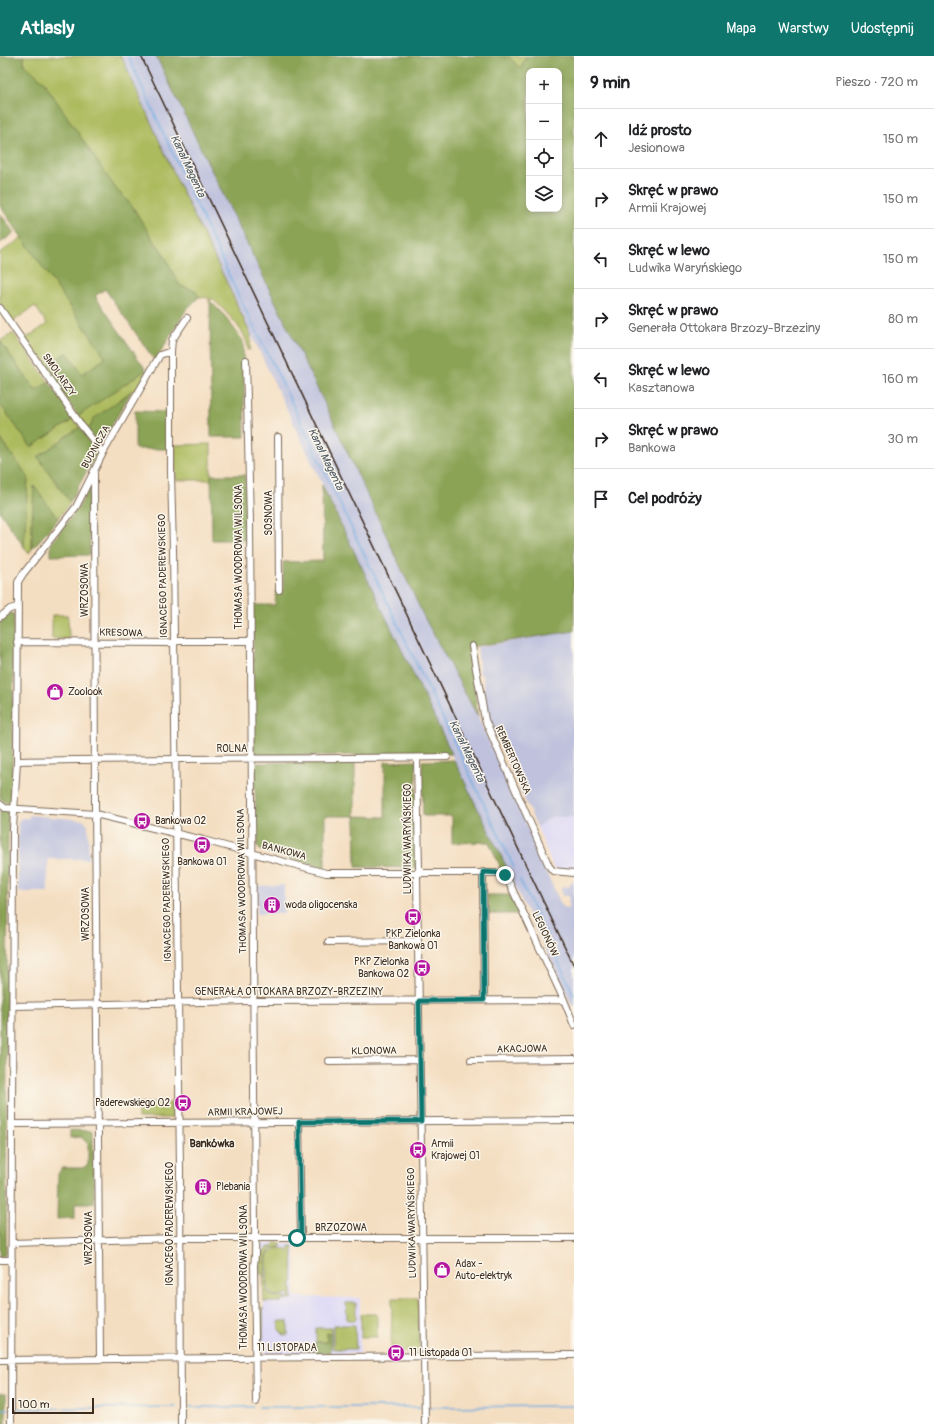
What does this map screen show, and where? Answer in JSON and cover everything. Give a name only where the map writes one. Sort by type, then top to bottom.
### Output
[{"type":"street","name":"SMOLARZY","points":[[0,308],[81,425],[103,453]]},
{"type":"street","points":[[171,351],[172,340],[188,318]]},
{"type":"street","name":"BUDNICZA","points":[[17,607],[18,582],[76,507],[103,453],[160,355],[171,351]]},
{"type":"street","name":"IGNACEGO PADEREWSKIEGO","points":[[171,351],[181,1424]]},
{"type":"street","name":"THOMASA WOODROWA WILSONA","points":[[246,360],[250,521],[256,1402]]},
{"type":"street","name":"SOSNOWA","points":[[278,437],[279,590]]},
{"type":"street","name":"WRZOSOWA","points":[[94,470],[94,708],[96,759],[96,1004],[100,1358]]},
{"type":"street","points":[[0,617],[17,607],[17,761],[14,808],[11,1424]]},
{"type":"street","name":"KRESOWA","points":[[16,642],[250,641]]},
{"type":"street","name":"REMBERTOWSKA","points":[[472,646],[485,720],[548,866],[553,871],[574,873]]},
{"type":"street","name":"ROLNA","points":[[17,761],[175,758],[251,759],[447,757]]},
{"type":"street","name":"LUDWIKA WARYŃSKIEGO","points":[[417,758],[419,869],[417,873],[425,1424]]},
{"type":"street","name":"BANKOWA","points":[[0,804],[5,808],[95,814],[176,833],[326,873],[483,872],[500,873],[505,875]]},
{"type":"street","points":[[483,872],[484,1000]]},
{"type":"street","name":"LEGIONÓW","points":[[505,875],[564,1000],[574,1025]]},
{"type":"street","points":[[328,942],[418,941]]},
{"type":"street","name":"GENERAŁA OTTOKARA BRZOZY-BRZEZINY","points":[[13,1006],[254,1001],[564,1000]]},
{"type":"street","name":"AKACJOWA","points":[[471,1060],[574,1059]]},
{"type":"street","name":"KLONOWA","points":[[329,1061],[420,1060]]},
{"type":"street","name":"ARMII KRAJOWEJ","points":[[13,1124],[574,1120]]},
{"type":"street","points":[[299,1122],[301,1238]]},
{"type":"street","name":"BRZOZOWA","points":[[12,1243],[180,1238],[574,1238]]},
{"type":"street","points":[[0,1260],[12,1260]]},
{"type":"street","name":"11 LISTOPADA","points":[[0,1360],[574,1355]]},
{"type":"shaded area","points":[[121,56],[156,56],[324,402],[423,615],[478,717],[518,803],[562,906],[568,909],[569,896],[562,896],[561,889],[563,886],[569,887],[572,881],[574,881],[574,1009],[181,189]]},
{"type":"shaded area","points":[[574,631],[574,817],[551,817],[537,827],[487,716],[483,676],[480,674],[477,647]]},
{"type":"shaded area","points":[[29,815],[84,820],[88,825],[89,859],[48,859],[48,892],[18,892],[18,821],[22,818],[29,818]]},
{"type":"shaded area","points":[[551,817],[574,817],[574,870],[554,869],[537,827]]},
{"type":"shaded area","points":[[284,885],[284,914],[257,914],[257,886]]},
{"type":"shaded area","points":[[262,1243],[295,1243],[295,1297],[360,1298],[360,1354],[265,1353],[259,1348],[259,1308],[264,1307],[263,1274],[259,1274],[259,1246]]},
{"type":"green space","points":[[0,56],[24,56],[24,65],[43,81],[116,189],[132,206],[163,253],[180,286],[195,290],[199,297],[186,310],[155,361],[105,289],[95,296],[146,370],[78,416],[44,368],[67,352],[82,374],[106,358],[0,206]]},
{"type":"green space","points":[[24,56],[121,56],[181,189],[251,335],[250,350],[248,350],[247,343],[240,329],[229,315],[212,298],[209,302],[209,298],[199,297],[195,290],[180,286],[163,253],[132,206],[116,189],[24,65]]},
{"type":"green space","points":[[156,56],[508,56],[521,69],[526,56],[574,56],[574,631],[469,647],[478,717],[423,615],[324,402]]},
{"type":"green space","points":[[508,56],[526,56],[521,69]]},
{"type":"green space","points":[[0,213],[14,233],[0,243]]},
{"type":"green space","points":[[23,237],[106,358],[82,374],[44,368],[25,339],[47,324],[35,306],[12,322],[0,304],[0,253]]},
{"type":"green space","points":[[210,301],[225,316],[243,341],[245,437],[211,437]]},
{"type":"green space","points":[[13,333],[49,382],[36,391],[0,341]]},
{"type":"green space","points":[[0,341],[36,391],[49,382],[74,419],[31,447],[0,404]]},
{"type":"green space","points":[[146,370],[148,372],[136,392],[131,391],[92,422],[91,426],[87,429],[78,416]]},
{"type":"green space","points":[[132,391],[102,442],[97,443],[87,429],[91,426],[93,419]]},
{"type":"green space","points":[[0,404],[31,447],[74,419],[80,427],[38,457],[70,502],[58,519],[34,487],[32,549],[29,554],[24,547],[28,477],[0,438]]},
{"type":"green space","points":[[135,411],[168,412],[168,449],[135,449]]},
{"type":"green space","points":[[80,427],[97,452],[70,502],[38,457]]},
{"type":"green space","points":[[0,438],[28,477],[24,547],[0,512]]},
{"type":"green space","points":[[211,444],[211,480],[176,480],[175,445]]},
{"type":"green space","points":[[211,475],[245,475],[246,540],[212,540]]},
{"type":"green space","points":[[322,485],[452,754],[254,756],[253,605],[275,605],[276,591],[283,590],[283,562],[323,561]]},
{"type":"green space","points":[[34,486],[58,519],[32,549],[32,523]]},
{"type":"green space","points":[[89,489],[90,555],[51,556],[51,543],[76,511]]},
{"type":"green space","points":[[8,613],[14,614],[12,790],[11,800],[6,803],[0,798],[0,619]]},
{"type":"green space","points":[[52,615],[68,615],[69,639],[52,639]]},
{"type":"green space","points":[[454,760],[507,868],[498,868],[500,866],[489,842],[452,843],[452,816],[423,816],[422,761]]},
{"type":"green space","points":[[416,761],[416,868],[356,867],[355,816],[385,817],[385,762]]},
{"type":"green space","points":[[355,762],[355,816],[325,816],[325,867],[260,850],[257,845],[254,763]]},
{"type":"green space","points":[[0,810],[7,811],[8,813],[6,1249],[4,1256],[0,1256]]},
{"type":"green space","points":[[487,895],[510,895],[519,914],[488,914]]},
{"type":"green space","points":[[138,1103],[174,1103],[174,1117],[138,1118]]},
{"type":"green space","points":[[70,1130],[93,1131],[94,1203],[75,1203],[75,1218],[57,1219],[58,1174],[62,1168],[82,1168],[88,1165],[88,1144],[81,1137],[70,1138]]},
{"type":"green space","points":[[274,1243],[281,1243],[281,1247],[272,1248],[267,1254],[265,1269],[267,1288],[271,1295],[277,1297],[287,1297],[287,1300],[283,1300],[282,1302],[264,1302],[263,1274],[260,1274],[260,1254],[267,1248],[273,1246]]},
{"type":"green space","points":[[289,1246],[293,1246],[292,1299],[289,1299],[289,1293],[282,1296],[273,1294],[268,1287],[267,1277],[267,1259],[269,1253],[279,1248],[289,1251]]},
{"type":"green space","points":[[392,1298],[418,1298],[419,1349],[417,1352],[391,1352]]},
{"type":"green space","points":[[346,1303],[356,1303],[356,1320],[347,1320]]},
{"type":"green space","points":[[260,1308],[263,1308],[263,1339],[260,1339]]},
{"type":"green space","points":[[361,1314],[377,1314],[377,1337],[361,1337]]},
{"type":"green space","points":[[279,1321],[288,1321],[288,1335],[284,1335],[279,1330]]},
{"type":"green space","points":[[333,1325],[355,1325],[356,1349],[333,1349]]},
{"type":"green space","points":[[316,1328],[331,1328],[331,1333],[327,1334],[327,1342],[316,1342]]},
{"type":"green space","points":[[327,1333],[331,1333],[331,1353],[314,1353],[315,1342],[327,1342]]},
{"type":"green space","points":[[0,1394],[6,1394],[6,1424],[0,1424]]},
{"type":"waterway","name":"Kanał Magenta","points":[[128,56],[239,297],[276,370],[514,867]]},
{"type":"waterway","name":"Kanał Magenta","points":[[520,880],[574,995]]},
{"type":"waterway","points":[[429,1407],[574,1406]]},
{"type":"waterway","points":[[12,1409],[176,1407]]},
{"type":"waterway","points":[[185,1407],[253,1407]]},
{"type":"waterway","points":[[259,1407],[420,1407]]},
{"type":"waterway","points":[[0,1409],[9,1409]]},
{"type":"railway","points":[[141,56],[574,966]]},
{"type":"place","name":"Zoolook","points":[[55,692]]},
{"type":"place","name":"Bankowa 02","points":[[142,821]]},
{"type":"place","name":"Bankowa 01","points":[[202,845]]},
{"type":"place","name":"woda oligocenska","points":[[272,905]]},
{"type":"place","name":"PKP Zielonka Bankowa 01","points":[[413,917]]},
{"type":"place","name":"PKP Zielonka Bankowa 02","points":[[422,968]]},
{"type":"place","name":"Paderewskiego 02","points":[[183,1103]]},
{"type":"place","name":"Armii Krajowej 01","points":[[418,1150]]},
{"type":"place","name":"Plebania","points":[[203,1187]]},
{"type":"place","name":"Adax - Auto-elektryk","points":[[442,1270]]},
{"type":"place","name":"11 Listopada 01","points":[[396,1353]]},
{"type":"district","name":"Bankówka","points":[[212,1143]]},
{"type":"route","points":[[297,1238],[301,1238],[299,1122],[421,1121],[419,1001],[484,1000],[483,872],[503,873],[505,875]]}]
